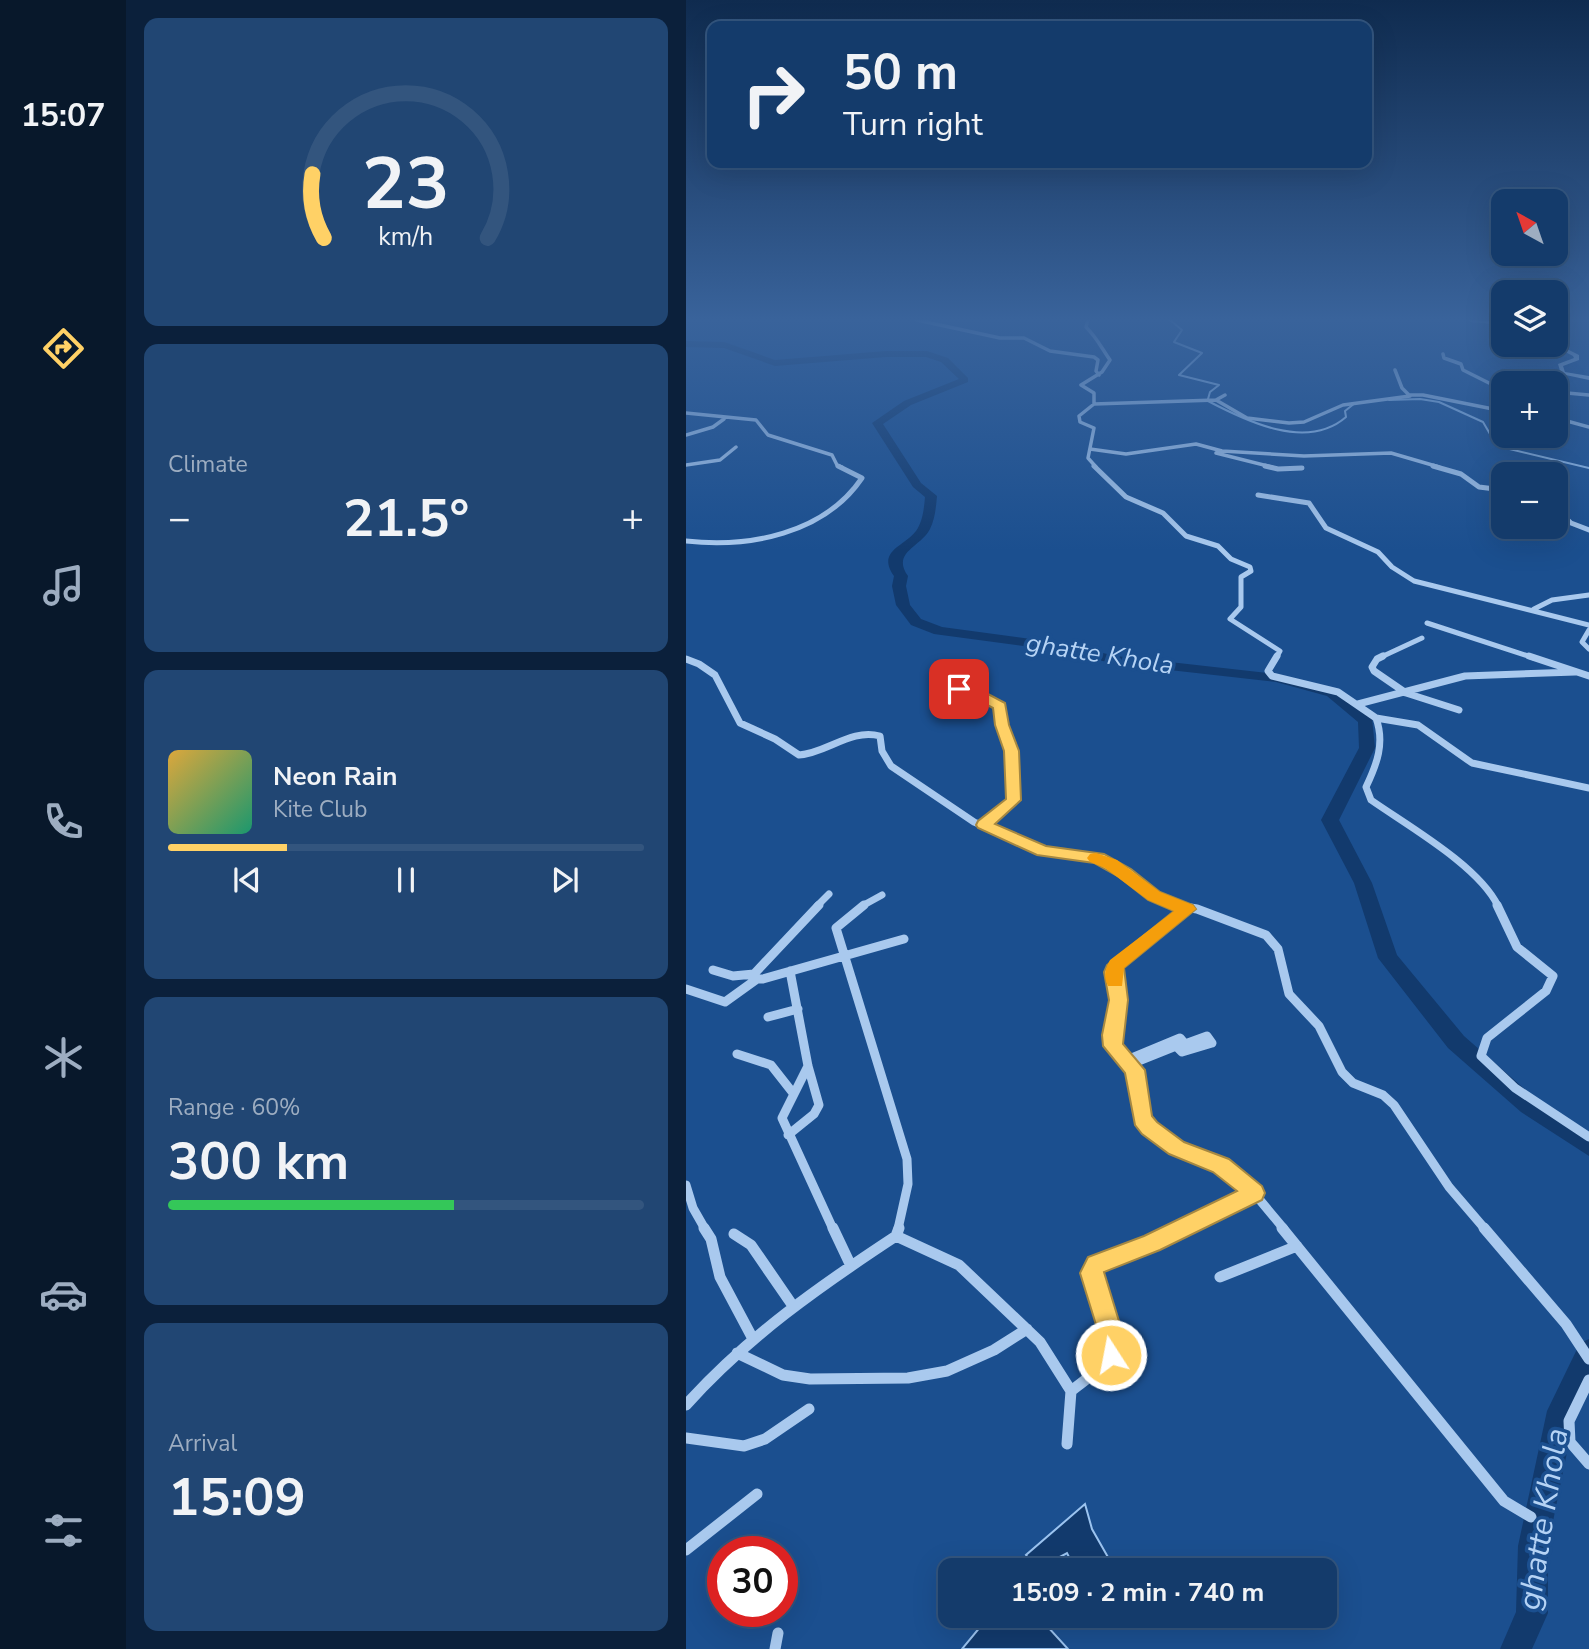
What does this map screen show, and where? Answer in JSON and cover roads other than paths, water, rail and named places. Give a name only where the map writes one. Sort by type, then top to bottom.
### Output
[{"type":"street","points":[[1094,397],[1094,404]]},
{"type":"street","points":[[1216,400],[1221,397]]},
{"type":"street","points":[[1390,397],[1352,401],[1312,415],[1304,422],[1289,424],[1242,416],[1231,406],[1216,400],[1094,404],[1079,416],[1080,422],[1094,428],[1088,458],[1126,496],[1163,513],[1186,536],[1218,546],[1231,559],[1250,568],[1251,571],[1241,577],[1241,607],[1230,619],[1280,651],[1268,671],[1272,676],[1338,692],[1376,718],[1418,725],[1472,763],[1589,788]]},
{"type":"street","points":[[1431,397],[1491,409]]},
{"type":"street","points":[[686,413],[756,421],[768,435],[832,455],[837,466],[863,478],[858,488],[821,518],[756,541],[721,544],[686,541]]},
{"type":"street","points":[[686,435],[713,427],[724,419]]},
{"type":"street","points":[[1568,421],[1589,427]]},
{"type":"street","points":[[1090,449],[1126,453],[1203,445],[1222,451],[1304,456],[1391,453],[1461,474],[1479,486],[1491,488]]},
{"type":"street","points":[[1192,446],[1257,465],[1278,469],[1302,468]]},
{"type":"street","points":[[686,465],[710,464],[728,457],[736,447]]},
{"type":"street","points":[[1258,495],[1309,503],[1326,528],[1378,552],[1392,567],[1414,581],[1534,609],[1588,625],[1582,642],[1589,649]]},
{"type":"street","points":[[1568,520],[1589,530]]},
{"type":"street","points":[[1534,609],[1545,601],[1562,601],[1589,595]]},
{"type":"street","points":[[1427,623],[1589,676]]},
{"type":"street","points":[[1422,638],[1377,659],[1372,667],[1405,693],[1459,710]]},
{"type":"street","points":[[686,659],[706,666],[714,674],[737,719],[745,727],[771,737],[803,756],[859,735],[876,733],[880,736],[885,759],[900,774],[944,799],[974,822],[1042,851],[1098,858],[1125,873],[1154,896],[1266,935],[1274,942],[1280,956],[1289,994],[1319,1026],[1342,1072],[1353,1083],[1383,1095],[1394,1105],[1448,1187],[1566,1324],[1589,1359]]},
{"type":"street","points":[[972,673],[959,689],[1000,706],[1002,725],[1012,751],[1013,800],[984,825]]},
{"type":"street","points":[[1359,704],[1465,676],[1575,673]]},
{"type":"street","points":[[1376,718],[1382,736],[1378,759],[1366,787],[1371,800],[1467,868],[1494,898],[1517,947],[1553,976],[1546,991],[1487,1038],[1481,1056],[1515,1088],[1589,1137]]},
{"type":"street","points":[[686,989],[725,1002],[756,976],[830,894]]},
{"type":"street","points":[[686,1405],[712,1373],[793,1306],[896,1236],[910,1178],[909,1160],[836,928],[867,902],[882,895]]},
{"type":"street","points":[[1187,909],[1116,965],[1114,972],[1118,1000],[1112,1035],[1113,1046],[1135,1070],[1142,1119],[1177,1148],[1221,1165],[1254,1193],[1504,1502],[1531,1517]]},
{"type":"street","points":[[713,970],[733,976],[790,971],[904,939]]},
{"type":"street","points":[[788,1135],[814,1115],[819,1105],[808,1066],[790,971]]},
{"type":"street","points":[[768,1017],[798,1009]]},
{"type":"street","points":[[1207,1037],[1212,1043],[1182,1052],[1176,1046],[1129,1062],[1180,1038],[1185,1044],[1207,1037]]},
{"type":"street","points":[[737,1054],[771,1065],[793,1093]]},
{"type":"street","points":[[808,1066],[782,1118],[851,1266]]},
{"type":"street","points":[[686,1185],[693,1208],[711,1239],[720,1278],[754,1339]]},
{"type":"street","points":[[1071,1391],[1111,1355],[1114,1344],[1091,1273],[1096,1265],[1152,1243],[1254,1193]]},
{"type":"street","points":[[734,1234],[751,1245],[793,1306]]},
{"type":"street","points":[[896,1236],[959,1265],[1041,1342],[1071,1391],[1067,1444]]},
{"type":"street","points":[[1220,1276],[1297,1246]]},
{"type":"street","points":[[737,1353],[783,1375],[796,1377],[908,1378],[947,1371],[994,1350],[1027,1329]]},
{"type":"street","points":[[1589,1380],[1569,1421],[1570,1441],[1589,1464]]},
{"type":"street","points":[[686,1438],[744,1446],[765,1439],[809,1409]]},
{"type":"street","points":[[686,1550],[757,1494]]},
{"type":"street","points":[[775,1649],[779,1633]]},
{"type":"water","points":[[1085,1504],[1092,1529],[1108,1558],[1070,1558],[1067,1553],[1058,1558],[1028,1558],[1026,1555]]},
{"type":"water","points":[[979,1628],[1049,1628],[1068,1649],[962,1649]]},
{"type":"waterway","name":"ghatte Khola","points":[[923,397],[897,409],[877,423],[917,485],[931,496],[929,514],[921,534],[900,549],[896,558],[896,569],[901,576],[899,586],[903,605],[916,622],[939,631],[1054,646],[1116,660],[1277,678],[1332,693],[1366,721],[1367,748],[1330,820],[1363,883],[1388,958],[1456,1042],[1529,1106],[1589,1146]]},
{"type":"waterway","points":[[1389,400],[1420,399],[1439,402],[1483,422],[1497,446],[1589,468]]},
{"type":"waterway","points":[[1208,401],[1258,424],[1295,432],[1313,432],[1330,427],[1346,417],[1345,411],[1355,403]]},
{"type":"waterway","name":"ghatte Khola","points":[[1516,1649],[1532,1613],[1533,1546],[1561,1411],[1589,1352]]}]
